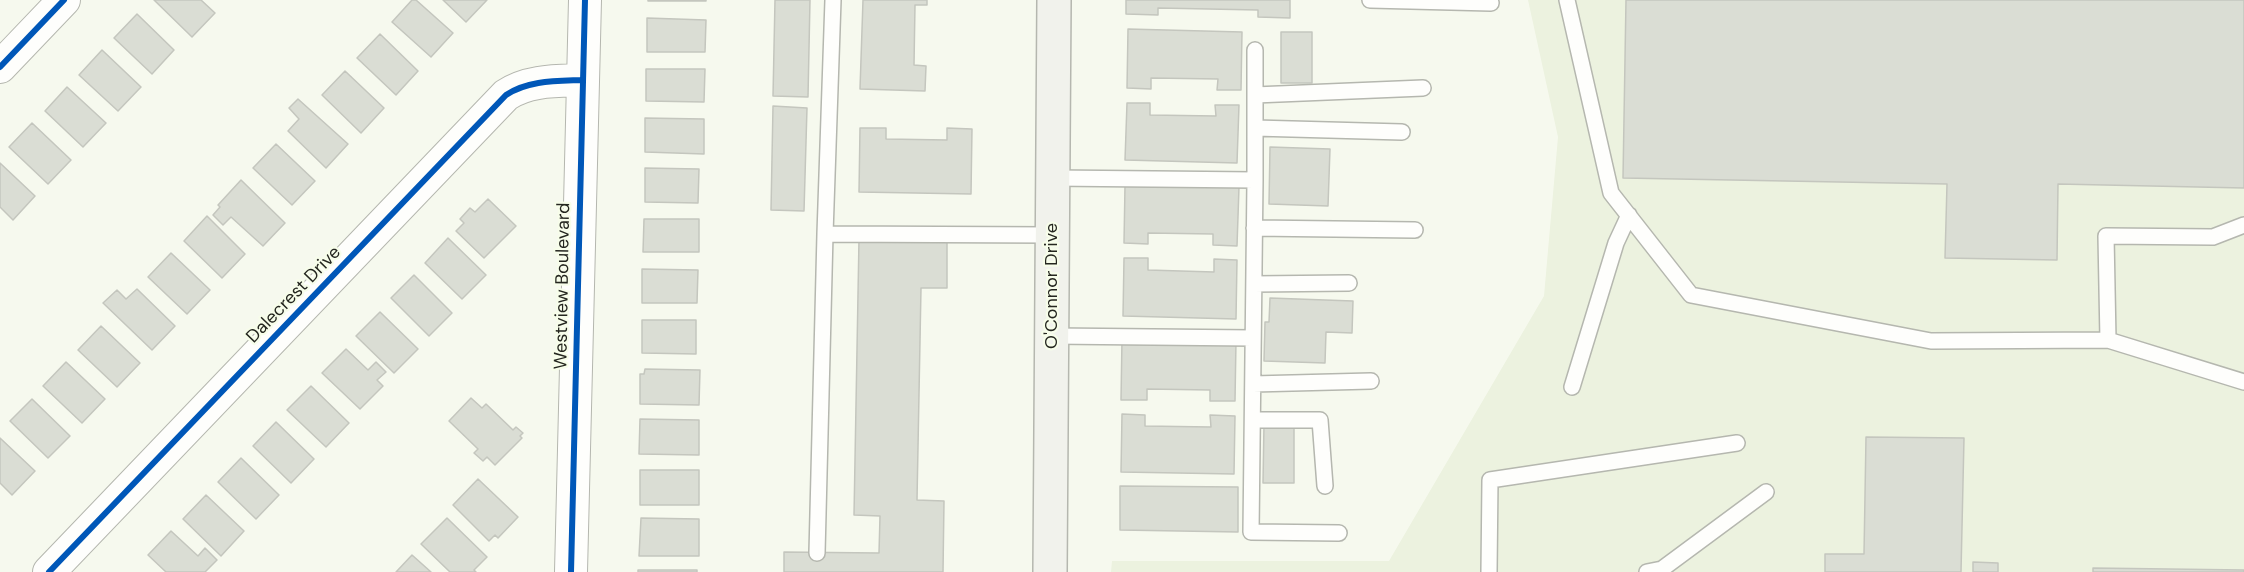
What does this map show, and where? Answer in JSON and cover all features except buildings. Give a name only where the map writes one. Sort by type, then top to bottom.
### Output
[{"type":"main road","name":"O'Connor Drive","points":[[1050,572],[1054,0]]},
{"type":"street","points":[[0,67],[64,0]]},
{"type":"street","name":"Westview Boulevard","points":[[571,572],[585,0]]},
{"type":"street","name":"Dalecrest Drive","points":[[49,572],[506,95],[514,89],[534,83],[582,80]]},
{"type":"lane","points":[[817,552],[833,0]]},
{"type":"lane","points":[[1370,0],[1491,3]]},
{"type":"lane","points":[[1568,0],[1611,193],[1691,295],[1931,340],[2108,340],[2244,382]]},
{"type":"lane","points":[[1255,50],[1251,532],[1339,533]]},
{"type":"lane","points":[[1255,95],[1423,88]]},
{"type":"lane","points":[[1255,128],[1402,132]]},
{"type":"lane","points":[[1052,178],[1255,180]]},
{"type":"lane","points":[[1572,387],[1616,243],[1629,215]]},
{"type":"lane","points":[[2108,340],[2106,236],[2213,237],[2244,225]]},
{"type":"lane","points":[[1254,228],[1415,230]]},
{"type":"lane","points":[[825,234],[1052,235]]},
{"type":"lane","points":[[1254,284],[1349,283]]},
{"type":"lane","points":[[1052,336],[1253,338]]},
{"type":"lane","points":[[1253,384],[1371,381]]},
{"type":"lane","points":[[1253,420],[1320,420],[1325,486]]},
{"type":"lane","points":[[1489,572],[1490,480],[1737,443]]},
{"type":"lane","points":[[1647,572],[1662,569],[1766,492]]},
{"type":"shaded area","points":[[1528,0],[2244,0],[2244,572],[1111,572],[1112,561],[1389,561],[1544,296],[1558,137]]},
{"type":"cycle path","points":[[0,67],[64,0]]},
{"type":"cycle path","points":[[571,572],[585,0]]},
{"type":"cycle path","points":[[49,572],[506,95],[533,84],[582,80]]}]
